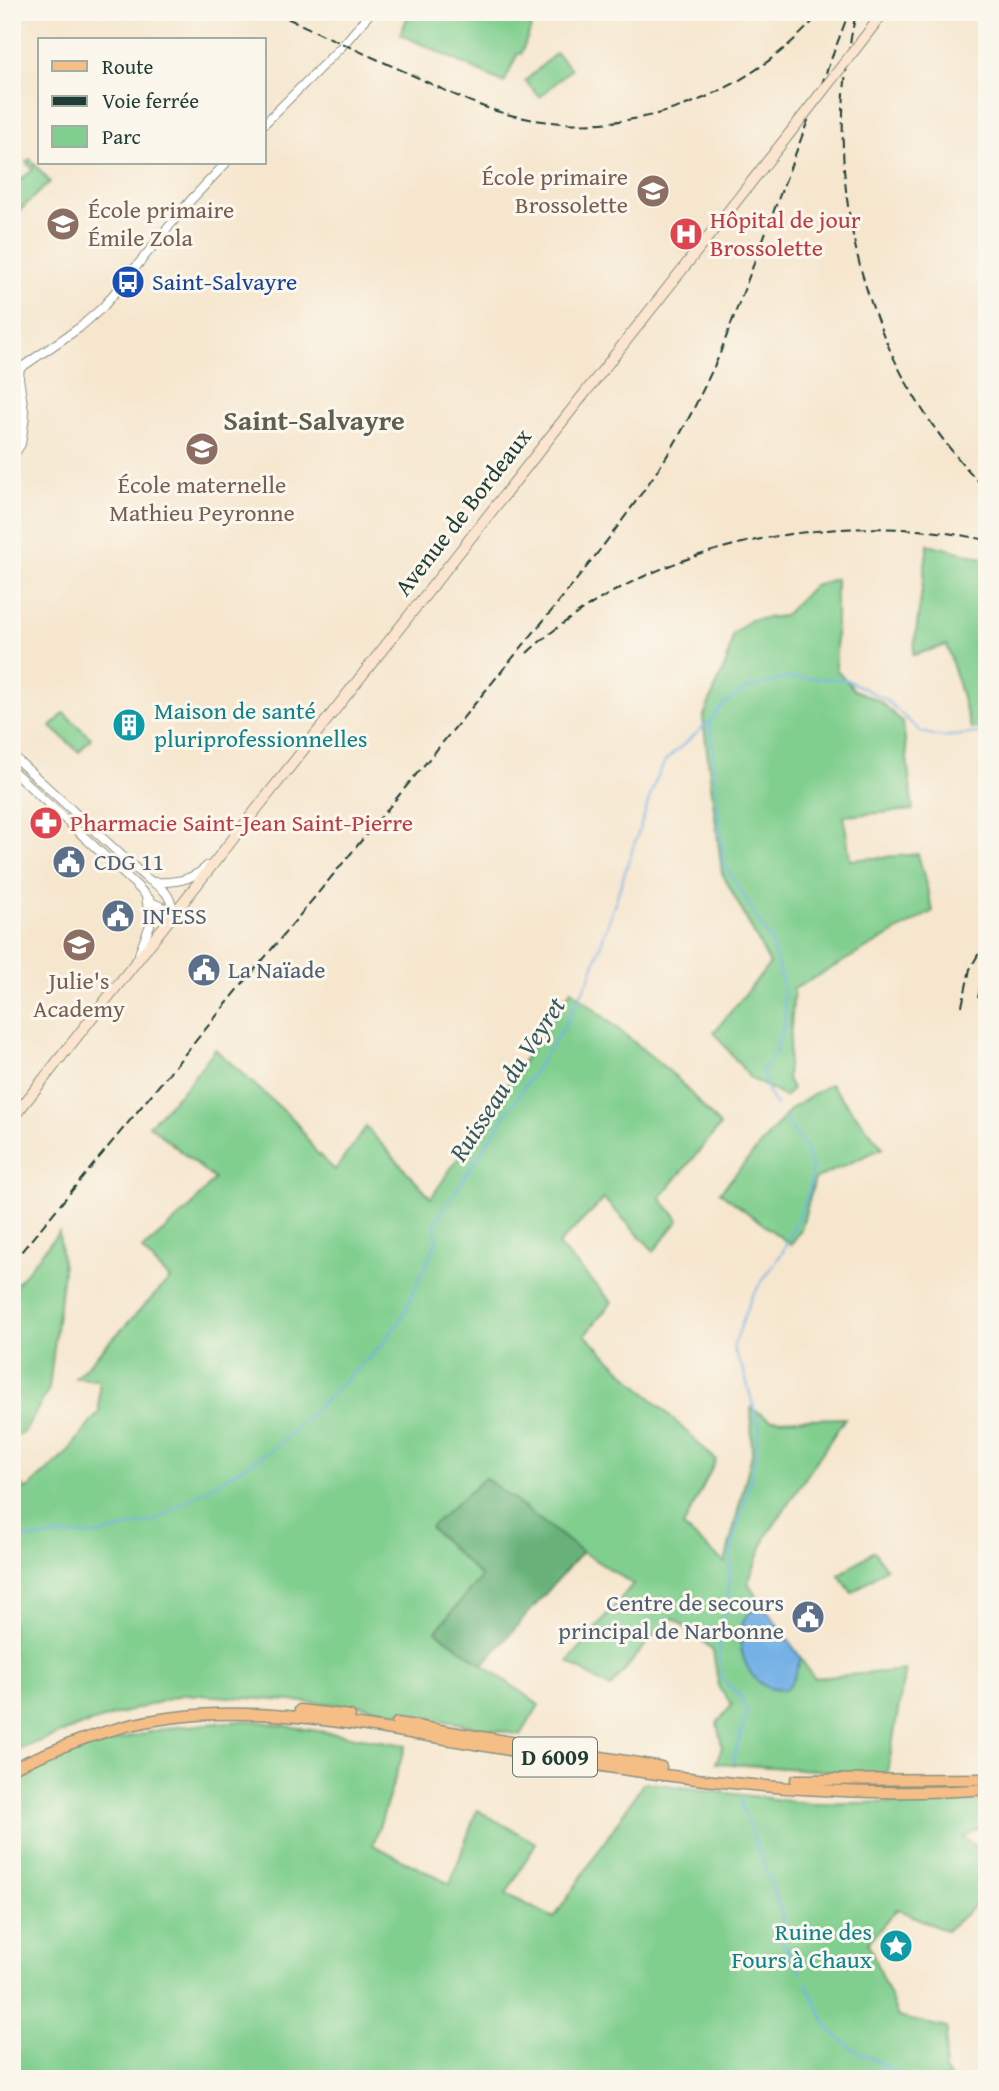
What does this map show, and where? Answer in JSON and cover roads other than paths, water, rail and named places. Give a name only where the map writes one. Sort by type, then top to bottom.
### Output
[{"type":"main road","name":"Avenue de Bordeaux","points":[[12,1119],[882,14]]},
{"type":"main road","name":"D 6009","points":[[12,1763],[87,1732],[142,1717],[197,1710],[250,1708],[360,1717],[597,1757],[739,1776],[826,1781],[987,1779]]},
{"type":"main road","name":"D 6009","points":[[12,1768],[88,1737],[143,1722],[237,1714],[350,1723],[628,1770],[739,1783],[874,1791],[987,1789]]},
{"type":"street","points":[[266,122],[344,44],[371,12]]},
{"type":"street","points":[[12,385],[17,369],[79,328],[103,307],[190,201],[225,164]]},
{"type":"street","points":[[12,458],[21,444],[24,417],[17,369]]},
{"type":"street","points":[[12,400],[17,416],[12,439]]},
{"type":"street","points":[[12,755],[145,877],[156,882],[168,894],[174,912]]},
{"type":"street","points":[[12,770],[146,896],[158,906],[174,912]]},
{"type":"street","points":[[101,852],[108,844]]},
{"type":"street","points":[[156,882],[175,882],[195,876],[226,846]]},
{"type":"street","points":[[134,963],[150,925],[146,896]]},
{"type":"water","points":[[765,1608],[801,1658],[793,1680],[785,1690],[771,1689],[761,1683],[753,1676],[743,1657],[740,1635],[742,1625],[750,1613]]},
{"type":"waterway","name":"Ruisseau du Veyret","points":[[12,1539],[101,1534],[154,1521],[275,1448],[383,1344],[403,1316],[436,1242],[435,1222],[565,1025],[590,977],[655,782],[665,761],[709,722],[721,707],[743,690],[785,678],[845,679],[885,699],[921,732],[941,737],[987,732]]},
{"type":"waterway","points":[[710,723],[723,862],[771,942],[783,985],[785,1022],[774,1056],[762,1071],[768,1093],[776,1106]]},
{"type":"waterway","points":[[733,1762],[747,1712],[740,1696],[723,1680],[719,1657],[719,1631],[727,1607],[732,1545],[754,1468],[759,1427],[744,1372],[733,1348],[752,1296],[782,1253],[809,1193],[812,1168],[804,1147],[785,1118]]},
{"type":"waterway","points":[[740,1800],[781,1912],[783,1926],[780,1938],[801,1973]]},
{"type":"waterway","points":[[806,1983],[828,2028],[850,2047],[909,2079]]},
{"type":"railway","points":[[274,12],[491,109],[547,122],[591,123],[634,119],[677,108],[717,92],[755,70],[790,43],[821,12]]},
{"type":"railway","points":[[12,1263],[559,601],[619,525],[661,465],[685,426],[719,356],[849,12]]},
{"type":"railway","points":[[855,18],[845,81],[843,145],[848,208],[861,271],[882,331],[910,389],[945,442],[987,490]]},
{"type":"railway","points":[[527,653],[575,615],[627,584],[684,560],[743,543],[804,532],[866,528],[927,531],[987,540]]},
{"type":"railway","points":[[962,1006],[970,969],[987,939]]},
{"type":"railway","points":[[978,998],[987,957]]},
{"type":"place","name":"École primaire Brossolette","points":[[653,191]]},
{"type":"place","name":"École primaire Émile Zola","points":[[63,224]]},
{"type":"place","name":"Hôpital de jour Brossolette","points":[[686,234]]},
{"type":"place","name":"Saint-Salvayre","points":[[128,282]]},
{"type":"place","name":"École maternelle Mathieu Peyronne","points":[[202,449]]},
{"type":"place","name":"Maison de santé pluriprofessionnelles","points":[[129,725]]},
{"type":"place","name":"Pharmacie Saint-Jean Saint-Pierre","points":[[46,823]]},
{"type":"place","name":"CDG 11","points":[[69,862]]},
{"type":"place","name":"IN'ESS","points":[[118,916]]},
{"type":"place","name":"Julie's Academy","points":[[79,945]]},
{"type":"place","name":"La Naïade","points":[[204,970]]},
{"type":"place","name":"Centre de secours principal de Narbonne","points":[[808,1617]]},
{"type":"place","name":"Ruine des Fours à Chaux","points":[[896,1946]]},
{"type":"district","name":"Saint-Salvayre","points":[[314,420]]}]
